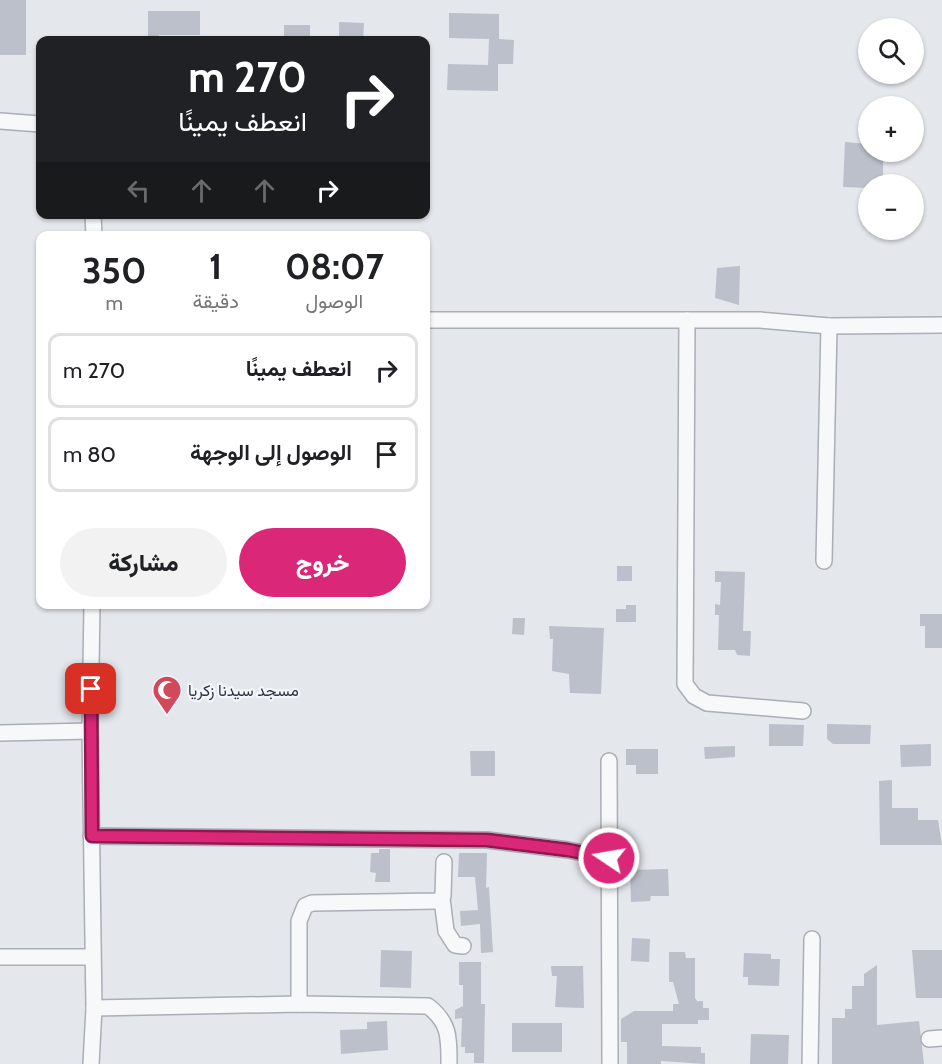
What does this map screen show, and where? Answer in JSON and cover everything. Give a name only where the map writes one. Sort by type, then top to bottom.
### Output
[{"type":"street","points":[[0,120],[36,124]]},
{"type":"street","points":[[430,320],[760,320],[829,326],[942,326]]},
{"type":"street","points":[[687,320],[685,684],[694,696],[707,704],[803,711]]},
{"type":"street","points":[[824,561],[829,326]]},
{"type":"street","points":[[91,1064],[94,1008],[90,731],[92,609]]},
{"type":"street","points":[[0,733],[90,731]]},
{"type":"street","points":[[609,761],[610,1064]]},
{"type":"street","points":[[92,836],[487,840],[568,850],[609,858]]},
{"type":"street","points":[[444,862],[442,899],[448,937],[454,945],[463,946]]},
{"type":"street","points":[[299,1004],[299,921],[305,906],[312,903],[438,901],[442,899]]},
{"type":"street","points":[[810,1064],[812,939]]},
{"type":"street","points":[[0,957],[92,957]]},
{"type":"street","points":[[94,1008],[299,1004],[428,1006],[442,1017],[448,1036],[449,1064]]},
{"type":"building","points":[[0,0],[26,0],[26,55],[0,55]]},
{"type":"building","points":[[148,11],[200,11],[200,35],[148,36]]},
{"type":"building","points":[[449,13],[499,14],[499,39],[514,40],[513,64],[498,64],[498,91],[447,90],[448,64],[488,65],[489,39],[449,38]]},
{"type":"building","points":[[339,22],[364,23],[363,36],[339,36]]},
{"type":"building","points":[[284,25],[310,25],[310,36],[284,36]]},
{"type":"building","points":[[845,142],[858,143],[858,162],[883,162],[883,174],[858,174],[858,188],[843,187]]},
{"type":"building","points":[[740,266],[739,305],[715,298],[717,268]]},
{"type":"building","points":[[617,566],[632,566],[632,581],[617,581]]},
{"type":"building","points":[[715,571],[745,572],[743,631],[751,631],[750,656],[737,655],[735,650],[718,650],[719,615],[715,615],[715,604],[720,605],[721,582],[715,582]]},
{"type":"building","points":[[626,605],[636,605],[636,622],[616,622],[616,609],[626,609]]},
{"type":"building","points":[[920,614],[942,614],[942,648],[925,648],[925,626],[920,626]]},
{"type":"building","points":[[513,618],[525,618],[524,635],[512,634]]},
{"type":"building","points":[[549,626],[604,628],[601,694],[570,693],[569,674],[552,671],[553,639],[550,639]]},
{"type":"building","points":[[769,724],[804,725],[803,746],[769,746]]},
{"type":"building","points":[[827,724],[871,725],[870,744],[833,744],[827,739]]},
{"type":"building","points":[[931,744],[931,766],[901,767],[900,745]]},
{"type":"building","points":[[735,746],[735,757],[705,759],[704,747]]},
{"type":"building","points":[[626,749],[658,749],[658,774],[636,774],[636,765],[626,765]]},
{"type":"building","points":[[470,751],[495,751],[495,776],[471,776]]},
{"type":"building","points":[[892,780],[892,808],[918,808],[918,820],[938,820],[942,845],[880,845],[879,781]]},
{"type":"building","points":[[379,849],[390,849],[390,882],[375,882],[376,873],[370,872],[371,853],[379,853]]},
{"type":"building","points":[[459,853],[487,853],[486,888],[489,887],[493,952],[481,953],[480,924],[461,926],[460,911],[478,910],[475,877],[458,877]]},
{"type":"building","points":[[668,869],[669,896],[651,896],[650,901],[631,902],[630,870]]},
{"type":"building","points":[[632,938],[650,939],[649,962],[631,961]]},
{"type":"building","points":[[381,950],[412,951],[411,988],[380,987]]},
{"type":"building","points":[[912,950],[942,950],[942,998],[916,998]]},
{"type":"building","points":[[669,952],[685,952],[686,958],[695,958],[695,998],[697,1001],[703,1001],[703,1008],[709,1008],[709,1020],[698,1020],[698,1024],[662,1024],[662,1046],[701,1047],[701,1053],[705,1053],[705,1064],[661,1061],[661,1064],[627,1064],[627,1042],[621,1042],[621,1019],[634,1011],[673,1011],[673,1004],[679,1004],[673,982],[669,982]]},
{"type":"building","points":[[744,953],[771,954],[771,959],[780,959],[779,986],[748,985],[748,977],[743,977]]},
{"type":"building","points":[[459,962],[481,962],[481,1004],[485,1004],[484,1063],[474,1063],[474,1053],[465,1053],[465,1047],[461,1047],[462,1018],[455,1019],[455,1010],[463,1006],[463,985],[459,985]]},
{"type":"building","points":[[877,965],[877,1025],[919,1021],[924,1064],[832,1064],[832,1018],[845,1018],[845,1009],[852,1009],[852,986],[864,986],[864,974]]},
{"type":"building","points":[[551,966],[583,966],[584,1008],[555,1007],[557,976],[552,976]]},
{"type":"building","points":[[387,1021],[388,1050],[341,1054],[340,1030],[367,1029],[367,1022]]},
{"type":"building","points":[[512,1023],[562,1023],[562,1052],[512,1052]]},
{"type":"building","points":[[751,1034],[789,1035],[788,1064],[750,1064]]},
{"type":"place","name":"مسجد سيدنا زكريا","points":[[167,716]]},
{"type":"route","points":[[91,689],[92,836],[487,840],[568,850],[609,858]]}]
